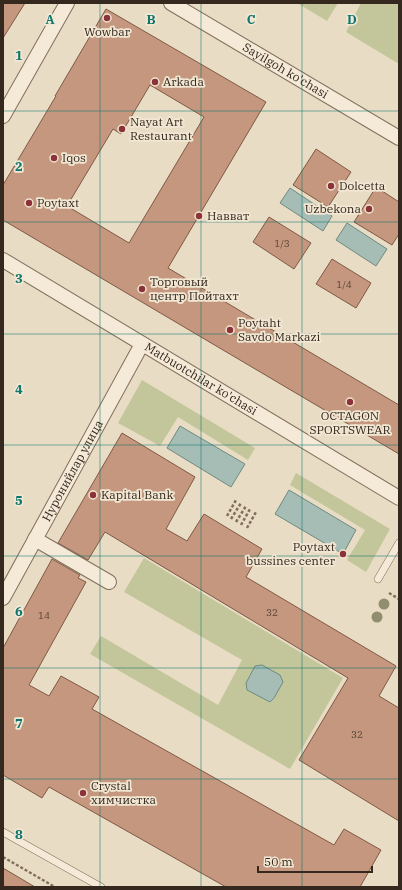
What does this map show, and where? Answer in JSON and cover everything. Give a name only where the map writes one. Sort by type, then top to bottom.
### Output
[{"type":"street","points":[[3,116],[67,3]]},
{"type":"street","name":"Sayilgoh ko'chasi","points":[[171,3],[399,138]]},
{"type":"street","name":"Matbuotchilar ko'chasi","points":[[3,260],[399,498]]},
{"type":"street","name":"Нуронийлар улица","points":[[3,598],[142,344]]},
{"type":"street","points":[[35,539],[109,582]]},
{"type":"lane","points":[[378,580],[399,543]]},
{"type":"lane","points":[[3,832],[100,887]]},
{"type":"path","points":[[227,516],[236,500]]},
{"type":"path","points":[[231,519],[241,503]]},
{"type":"path","points":[[236,522],[246,506]]},
{"type":"path","points":[[241,525],[250,509]]},
{"type":"path","points":[[247,528],[256,512]]},
{"type":"path","points":[[389,593],[399,599]]},
{"type":"path","points":[[3,857],[56,887]]},
{"type":"green space","points":[[297,3],[338,3],[327,21]]},
{"type":"green space","points":[[361,3],[399,3],[399,64],[346,32]]},
{"type":"green space","points":[[142,380],[255,448],[248,460],[178,417],[160,446],[118,423]]},
{"type":"green space","points":[[296,473],[390,529],[366,572],[347,560],[365,530],[290,485]]},
{"type":"green space","points":[[144,558],[343,678],[290,769],[90,654],[101,636],[218,705],[242,660],[124,592]]},
{"type":"water","points":[[290,188],[332,216],[323,231],[280,203]]},
{"type":"water","points":[[347,223],[387,249],[376,266],[336,240]]},
{"type":"water","points":[[180,426],[245,464],[231,487],[167,448]]},
{"type":"water","points":[[289,490],[356,530],[343,554],[275,514]]},
{"type":"water","points":[[262,665],[280,675],[283,682],[270,702],[247,690],[246,683],[255,666]]},
{"type":"building","points":[[3,3],[25,3],[3,38]]},
{"type":"building","name":"Poytaht Savdo Markazi","points":[[106,9],[266,102],[168,268],[399,405],[399,454],[3,220],[3,185]],"holes":[[[150,85],[204,117],[129,243],[67,206],[113,129],[121,134]]]},
{"type":"building","points":[[316,149],[351,172],[328,207],[293,185]]},
{"type":"building","points":[[376,187],[399,202],[399,234],[392,245],[354,222]]},
{"type":"building","points":[[269,217],[311,243],[294,269],[253,242]]},
{"type":"building","points":[[332,259],[371,283],[356,308],[316,284]]},
{"type":"building","points":[[122,433],[195,477],[166,529],[187,541],[204,514],[262,549],[246,577],[396,666],[379,696],[399,708],[399,821],[299,760],[348,678],[105,532],[88,560],[58,543]]},
{"type":"building","points":[[52,559],[80,575],[78,578],[86,582],[29,685],[49,696],[61,676],[99,697],[92,709],[334,845],[344,829],[381,850],[360,887],[226,887],[49,787],[42,798],[3,775],[3,648]]},
{"type":"building","points":[[3,868],[35,887],[3,887]]},
{"type":"place","name":"Wowbar","points":[[107,18]]},
{"type":"place","name":"Arkada","points":[[155,82]]},
{"type":"place","name":"Nayat Art Restaurant","points":[[122,129]]},
{"type":"place","name":"Iqos","points":[[54,158]]},
{"type":"place","name":"Dolcetta","points":[[331,186]]},
{"type":"place","name":"Poytaxt","points":[[29,203]]},
{"type":"place","name":"Uzbekona","points":[[369,209]]},
{"type":"place","name":"Навват","points":[[199,216]]},
{"type":"place","name":"Торговый центр Пойтахт","points":[[142,289]]},
{"type":"place","name":"Poytaht Savdo Markazi","points":[[230,330]]},
{"type":"place","name":"OCTAGON SPORTSWEAR","points":[[350,402]]},
{"type":"place","name":"Kapital Bank","points":[[93,495]]},
{"type":"place","name":"Poytaxt bussines center","points":[[343,554]]},
{"type":"place","name":"Crystal химчистка","points":[[83,793]]}]
